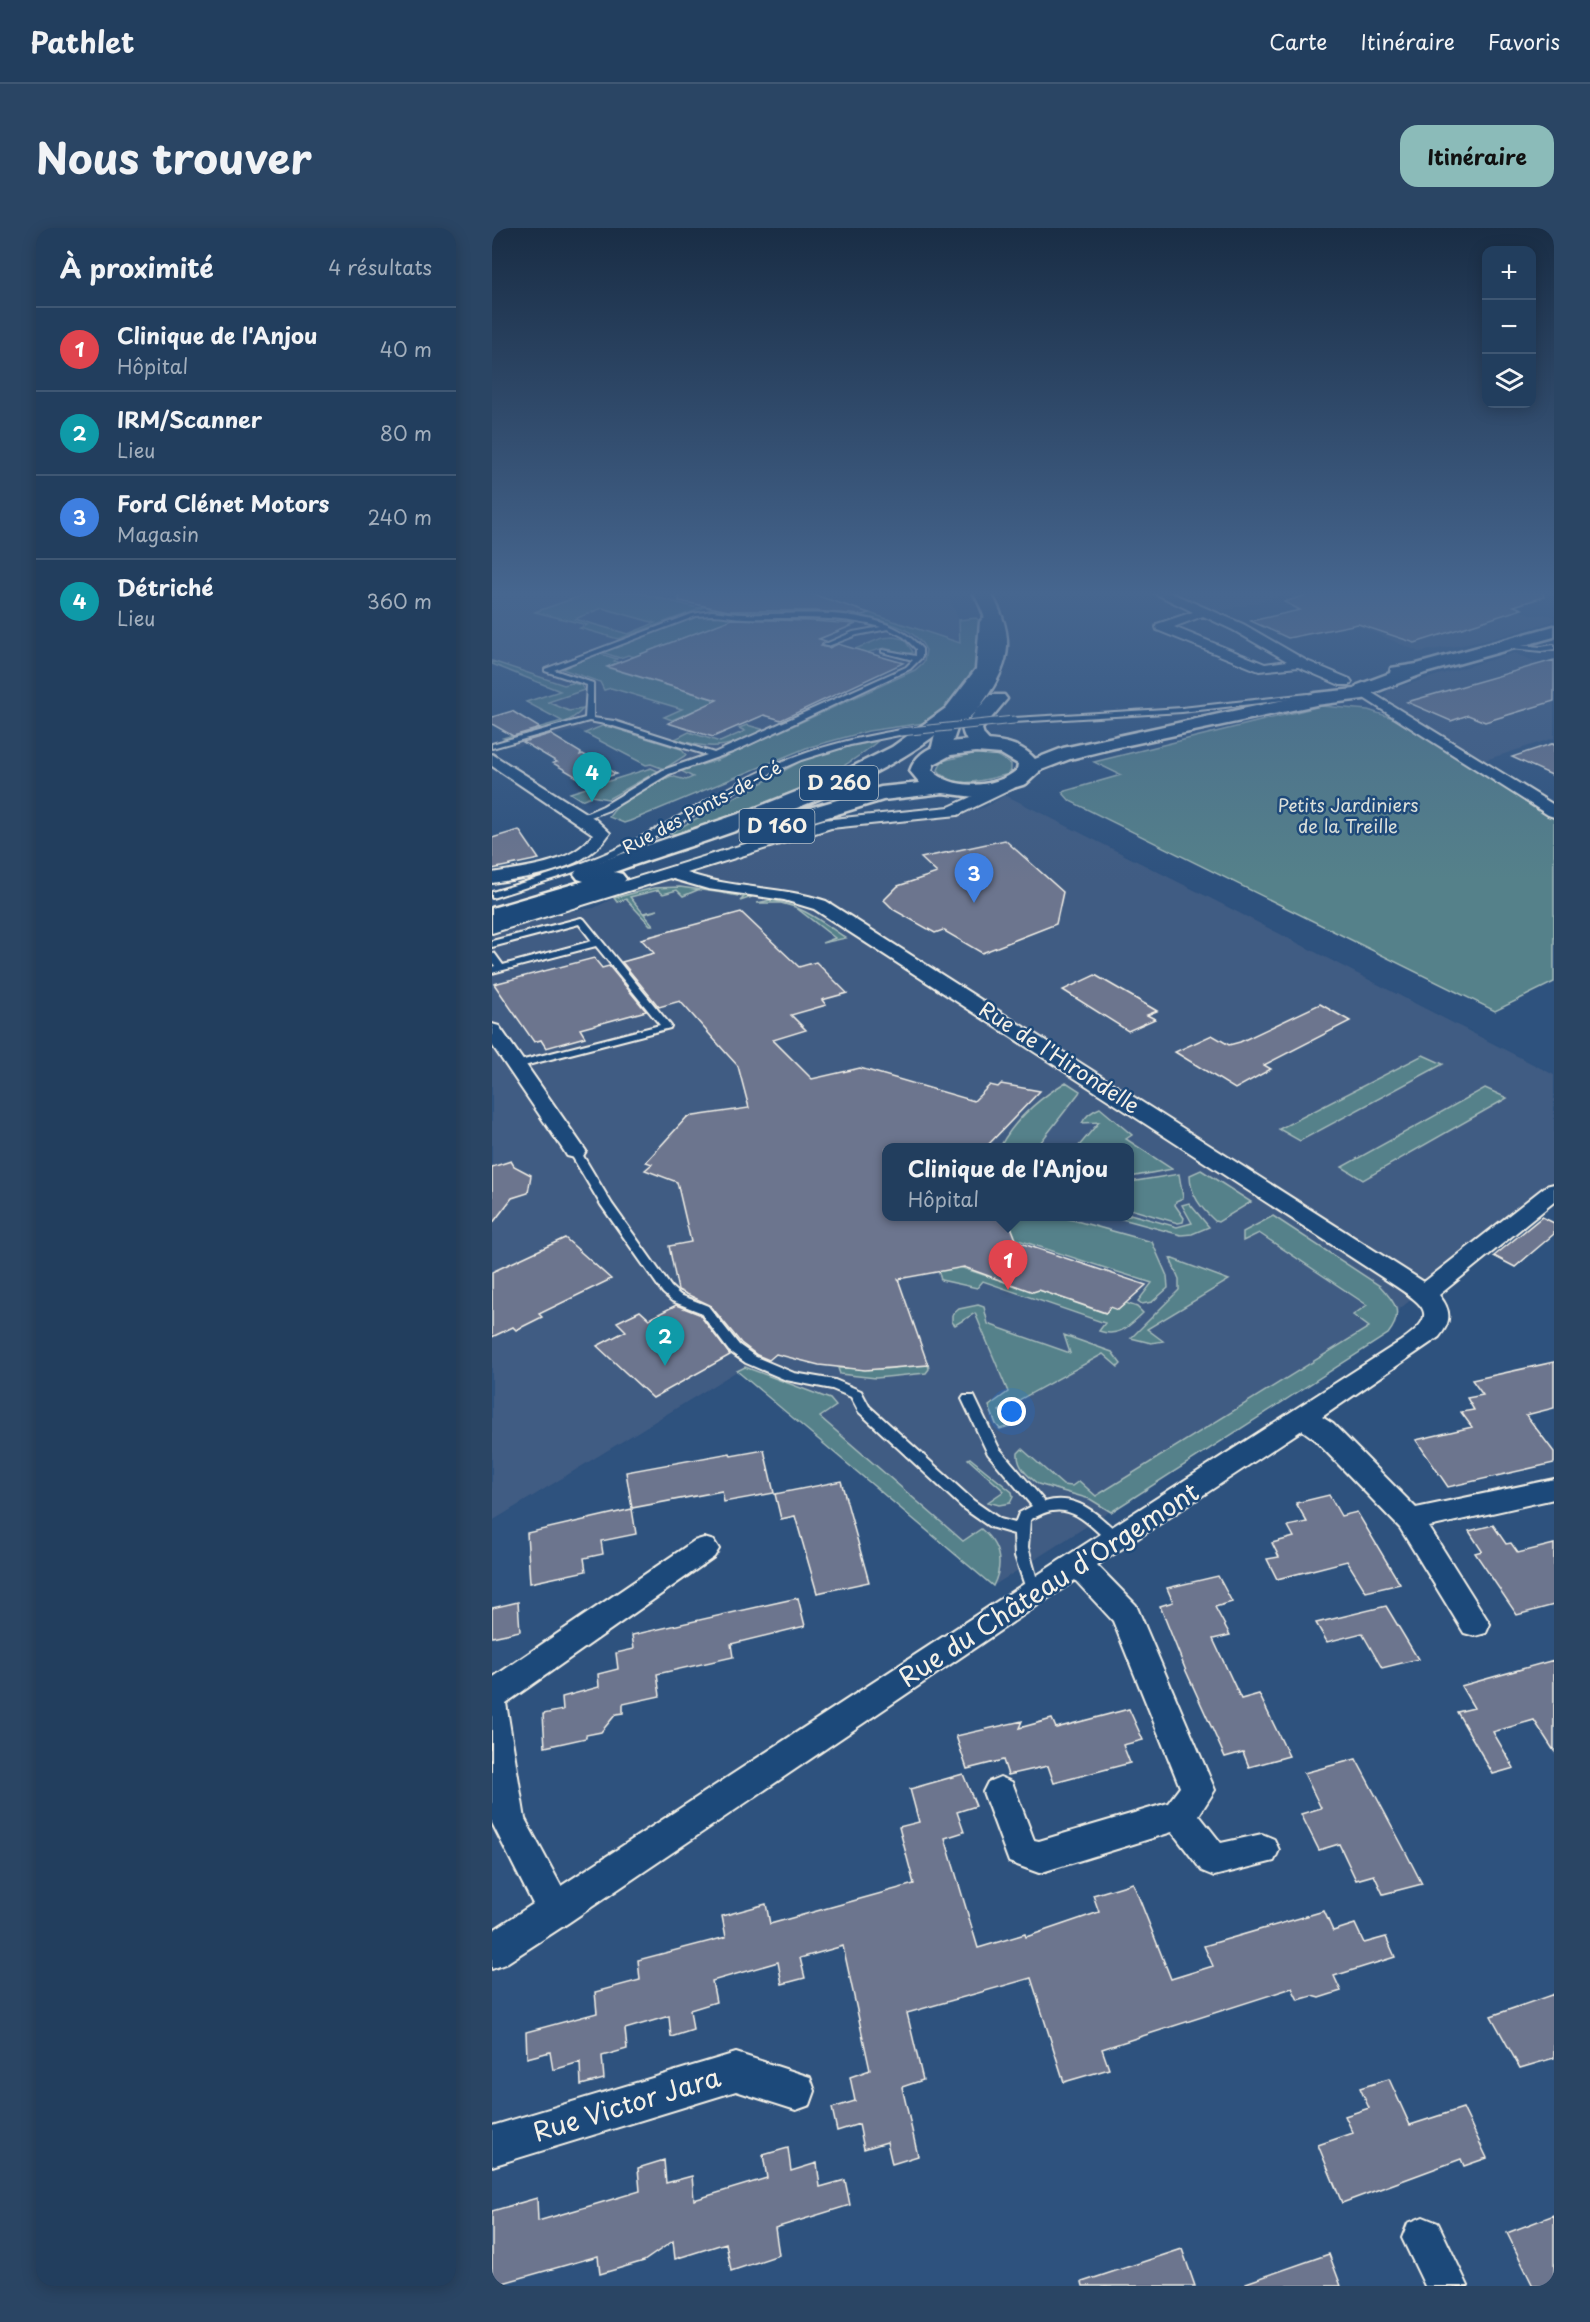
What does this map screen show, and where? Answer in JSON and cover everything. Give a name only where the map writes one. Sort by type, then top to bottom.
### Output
[{"type":"main road","name":"D 260","points":[[492,902],[586,874],[805,798],[870,768],[918,739],[947,716],[971,688]]},
{"type":"main road","name":"D 260","points":[[941,751],[946,730],[984,688]]},
{"type":"main road","points":[[984,746],[974,737],[972,728],[1004,688]]},
{"type":"main road","points":[[1010,751],[1101,741],[1252,711],[1346,688]]},
{"type":"main road","points":[[1029,768],[1023,757],[1010,751],[984,746],[941,751],[927,759],[921,768],[927,778],[958,792],[1008,785],[1022,778],[1029,768],[1063,754],[1316,699],[1342,689]]},
{"type":"main road","name":"D 260","points":[[586,874],[626,864],[842,794],[897,779],[921,768]]},
{"type":"main road","name":"D 160","points":[[492,916],[866,798],[899,791],[958,792]]},
{"type":"street","points":[[1342,689],[1401,716],[1554,812]]},
{"type":"street","points":[[492,759],[583,818]]},
{"type":"street","points":[[492,928],[829,823],[946,813],[958,792]]},
{"type":"street","name":"Rue des Ponts-de-Cé","points":[[492,878],[537,869],[582,854],[598,843],[602,833],[583,818]]},
{"type":"street","name":"Rue de l'Hirondelle","points":[[672,873],[705,884],[803,898],[820,905],[1227,1165],[1424,1295]]},
{"type":"street","points":[[492,1030],[575,1151]]},
{"type":"street","points":[[1424,1295],[1554,1191]]},
{"type":"street","name":"Rue du Château d'Orgemont","points":[[492,1952],[1410,1347],[1435,1324],[1437,1315],[1434,1305],[1424,1295]]},
{"type":"street","points":[[1302,1417],[1323,1431],[1410,1520],[1475,1624]]},
{"type":"street","points":[[1410,1520],[1554,1489]]},
{"type":"street","points":[[492,1695],[704,1549]]},
{"type":"street","points":[[1000,1792],[1020,1851],[1039,1857],[1179,1815],[1198,1790],[1125,1614],[1078,1565]]},
{"type":"street","points":[[492,1707],[508,1821],[555,1911]]},
{"type":"street","points":[[1179,1815],[1215,1860],[1262,1850]]},
{"type":"street","name":"Rue Victor Jara","points":[[492,2146],[736,2072],[796,2091]]},
{"type":"street","points":[[1423,2238],[1447,2286]]},
{"type":"lane","points":[[589,719],[591,688]]},
{"type":"lane","points":[[583,818],[606,808],[666,772],[767,734],[867,688]]},
{"type":"lane","name":"Rue des Ponts-de-Cé","points":[[492,895],[582,867],[614,854],[766,771],[795,759],[853,741],[901,732],[1014,720],[1182,710],[1342,689]]},
{"type":"lane","points":[[492,746],[589,719],[611,723],[714,755]]},
{"type":"lane","points":[[492,944],[581,921],[666,1026],[516,1065]]},
{"type":"lane","points":[[492,956],[496,969],[599,942]]},
{"type":"lane","points":[[575,1151],[633,1245],[654,1274],[676,1298],[704,1309],[734,1348],[751,1360],[791,1377],[835,1385],[855,1394],[864,1409],[969,1504],[995,1523],[1020,1530]]},
{"type":"lane","points":[[969,1399],[993,1451],[1041,1507]]},
{"type":"lane","points":[[1034,1594],[1021,1557],[1020,1530],[1024,1517],[1041,1507],[1057,1503],[1085,1511],[1116,1540]]},
{"type":"shaded area","points":[[553,688],[882,688],[633,803],[591,796],[581,800],[570,793],[650,768],[578,729],[515,747],[503,738],[562,721],[526,702],[560,691]]},
{"type":"shaded area","points":[[1395,688],[1554,688],[1554,738],[1482,761],[1384,697],[1388,690]]},
{"type":"shaded area","points":[[1004,796],[1009,797],[1554,1075],[1554,1184],[1397,1311],[1396,1324],[1388,1334],[993,1586],[737,1371],[492,1521],[492,935],[572,911],[594,908],[614,898],[831,828],[953,817],[985,807]]},
{"type":"green space","points":[[553,688],[583,688],[584,690],[548,702],[569,711],[583,709],[576,716],[536,732],[503,738],[562,721],[526,702],[560,691]]},
{"type":"green space","points":[[611,688],[676,688],[723,702],[712,703],[672,720],[664,717],[682,709]]},
{"type":"green space","points":[[876,688],[963,688],[938,721],[868,731],[806,748],[630,821],[624,823],[609,817],[621,804],[646,788],[671,776],[686,780],[693,777],[681,771],[718,760]]},
{"type":"green space","name":"Petits Jardiniers de la Treille","points":[[1321,706],[1368,710],[1396,719],[1554,817],[1554,982],[1495,1011],[1070,801],[1062,792],[1121,775],[1094,762]]},
{"type":"green space","points":[[747,725],[765,730],[721,746],[701,745],[675,739],[689,732],[720,742],[745,731],[739,728]]},
{"type":"green space","points":[[602,726],[681,749],[686,755],[664,769],[651,764],[646,765],[585,733]]},
{"type":"green space","points":[[878,741],[856,758],[808,786],[730,817],[677,834],[670,833],[805,759],[837,749]]},
{"type":"green space","points":[[976,753],[996,755],[1011,764],[1009,774],[981,781],[962,782],[945,777],[938,770],[942,761]]},
{"type":"green space","points":[[651,768],[658,771],[608,799],[591,796],[581,800],[570,793]]},
{"type":"green space","points":[[680,887],[699,890],[683,896],[677,890],[663,894],[658,890],[630,897],[643,913],[658,910],[644,914],[653,925],[650,925],[626,899],[617,902],[614,898],[654,888]]},
{"type":"green space","points":[[718,892],[752,897],[740,901],[744,897]]},
{"type":"green space","points":[[771,900],[782,902],[794,907],[781,903],[757,903]]},
{"type":"green space","points":[[795,907],[820,920],[846,938],[822,943],[835,938]]},
{"type":"green space","points":[[1423,1055],[1443,1064],[1300,1141],[1279,1129]]},
{"type":"green space","points":[[1066,1082],[1080,1091],[1040,1143],[1002,1143],[1028,1110]]},
{"type":"green space","points":[[1485,1088],[1507,1098],[1363,1180],[1342,1167]]},
{"type":"green space","points":[[1100,1108],[1132,1135],[1126,1139],[1132,1143],[1081,1143],[1099,1122],[1082,1123],[1094,1110]]},
{"type":"green space","points":[[1134,1144],[1172,1169],[1134,1176]]},
{"type":"green space","points":[[1201,1170],[1251,1202],[1218,1222],[1215,1221],[1201,1206],[1190,1182],[1190,1175]]},
{"type":"green space","points":[[1179,1174],[1183,1198],[1176,1201],[1175,1205],[1184,1218],[1183,1222],[1178,1223],[1134,1210],[1134,1181]]},
{"type":"green space","points":[[1189,1203],[1209,1227],[1192,1234],[1181,1235],[1130,1221],[1134,1221],[1134,1215],[1177,1227],[1192,1223],[1182,1205]]},
{"type":"green space","points":[[1273,1216],[1380,1286],[1394,1303],[1397,1314],[1388,1334],[1111,1512],[1090,1499],[1038,1484],[1031,1478],[1019,1463],[1018,1453],[1022,1449],[1063,1485],[1072,1486],[1079,1481],[1096,1496],[1369,1327],[1353,1315],[1367,1305],[1259,1233],[1243,1241],[1243,1232]]},
{"type":"green space","points":[[1076,1221],[1152,1242],[1167,1276],[1168,1288],[1152,1302],[1142,1304],[1138,1301],[1152,1283],[1009,1237],[1007,1226],[1011,1222]]},
{"type":"green space","points":[[1170,1258],[1229,1280],[1147,1329],[1163,1341],[1151,1343],[1131,1338],[1179,1290],[1179,1279]]},
{"type":"green space","points":[[935,1259],[1033,1291],[1039,1290],[1105,1313],[1110,1307],[1118,1310],[1126,1303],[1137,1307],[1143,1313],[1123,1330],[1106,1333],[1099,1331],[1105,1323],[983,1281],[977,1288],[941,1280]]},
{"type":"green space","points":[[978,1305],[984,1307],[988,1324],[1070,1353],[1064,1335],[1112,1352],[1121,1364],[1118,1367],[1103,1354],[999,1411],[1013,1425],[1000,1429],[989,1406],[1008,1392],[975,1313],[955,1325],[952,1322],[952,1315],[959,1309]]},
{"type":"green space","points":[[928,1364],[929,1369],[926,1373],[876,1378],[840,1374],[838,1368],[885,1369]]},
{"type":"green space","points":[[745,1367],[830,1399],[836,1406],[820,1417],[963,1541],[981,1529],[996,1548],[998,1555],[998,1570],[993,1586],[737,1371]]},
{"type":"green space","points":[[970,1458],[1012,1492],[1013,1497],[1010,1503],[999,1505],[988,1502],[1004,1491],[968,1459]]},
{"type":"building","points":[[677,688],[849,688],[781,720],[764,715],[713,737],[668,723],[717,700]]},
{"type":"building","points":[[1456,688],[1554,688],[1554,701],[1485,722],[1468,715],[1451,721],[1407,702]]},
{"type":"building","points":[[512,711],[540,728],[513,736],[492,724],[492,717]]},
{"type":"building","points":[[550,734],[581,753],[580,755],[583,754],[616,774],[587,783],[523,742]]},
{"type":"building","points":[[1554,743],[1554,776],[1512,757]]},
{"type":"building","points":[[519,830],[539,859],[492,869],[492,838]]},
{"type":"building","points":[[1005,840],[1063,892],[1056,924],[982,953],[943,930],[935,933],[894,910],[884,900],[898,886],[937,873],[921,858]]},
{"type":"building","points":[[741,912],[799,967],[816,962],[847,993],[822,1000],[826,1005],[791,1015],[806,1030],[773,1040],[812,1079],[860,1068],[974,1101],[990,1085],[998,1087],[1001,1084],[1040,1091],[990,1143],[882,1143],[882,1221],[1009,1221],[1017,1242],[1146,1285],[1118,1310],[1110,1307],[1106,1313],[1039,1290],[1033,1292],[964,1267],[898,1279],[928,1365],[865,1370],[819,1365],[776,1354],[769,1360],[757,1355],[741,1343],[710,1305],[678,1290],[669,1246],[691,1242],[677,1182],[645,1170],[652,1164],[646,1162],[687,1117],[749,1108],[738,1066],[680,1001],[659,1007],[622,962],[654,953],[641,939]]},
{"type":"building","points":[[594,958],[602,968],[609,966],[646,1011],[580,1029],[585,1037],[546,1048],[541,1040],[534,1042],[494,984]]},
{"type":"building","points":[[1095,975],[1157,1011],[1147,1015],[1155,1019],[1128,1031],[1063,990]]},
{"type":"building","points":[[1320,1004],[1350,1021],[1264,1065],[1271,1069],[1235,1089],[1175,1052],[1212,1035],[1229,1045],[1240,1042]]},
{"type":"building","points":[[511,1161],[514,1166],[531,1175],[528,1193],[512,1198],[492,1224],[492,1167]]},
{"type":"building","points":[[1542,1217],[1554,1223],[1554,1234],[1515,1267],[1494,1256]]},
{"type":"building","points":[[565,1238],[611,1279],[539,1314],[542,1317],[516,1330],[513,1327],[492,1337],[492,1272]]},
{"type":"building","points":[[676,1305],[699,1314],[730,1355],[653,1398],[597,1346],[626,1331],[617,1322],[640,1311],[649,1319]]},
{"type":"building","points":[[1554,1362],[1554,1408],[1526,1415],[1554,1452],[1554,1463],[1448,1487],[1416,1440],[1472,1427],[1461,1412],[1474,1410],[1467,1398],[1483,1395],[1472,1380]]},
{"type":"building","points":[[764,1450],[774,1493],[724,1502],[722,1491],[632,1508],[626,1472],[730,1453],[731,1456]]},
{"type":"building","points":[[841,1481],[869,1582],[817,1593],[795,1516],[781,1519],[775,1494]]},
{"type":"building","points":[[1329,1495],[1341,1516],[1357,1512],[1400,1584],[1366,1592],[1347,1561],[1277,1579],[1267,1559],[1279,1557],[1272,1543],[1294,1537],[1288,1526],[1307,1522],[1296,1503]]},
{"type":"building","points":[[632,1509],[636,1534],[601,1541],[603,1554],[584,1558],[586,1571],[530,1583],[527,1533]]},
{"type":"building","points":[[1493,1525],[1506,1544],[1511,1543],[1518,1553],[1554,1544],[1554,1605],[1517,1615],[1475,1553],[1482,1551],[1469,1531]]},
{"type":"building","points":[[1218,1576],[1232,1602],[1215,1607],[1230,1635],[1213,1639],[1241,1699],[1259,1694],[1289,1756],[1249,1767],[1243,1752],[1225,1757],[1186,1671],[1160,1606],[1173,1602],[1167,1588]]},
{"type":"building","points":[[798,1598],[805,1626],[731,1644],[733,1657],[657,1674],[660,1696],[623,1704],[623,1713],[616,1714],[601,1732],[586,1735],[586,1738],[545,1747],[543,1714],[563,1710],[562,1697],[599,1687],[598,1674],[618,1669],[616,1653],[634,1649],[632,1635]]},
{"type":"building","points":[[518,1602],[520,1631],[492,1637],[492,1608]]},
{"type":"building","points":[[1386,1606],[1418,1659],[1382,1668],[1362,1633],[1327,1642],[1316,1623]]},
{"type":"building","points":[[1554,1660],[1554,1751],[1534,1720],[1493,1732],[1514,1768],[1493,1774],[1457,1712],[1474,1708],[1461,1686]]},
{"type":"building","points":[[1129,1709],[1143,1740],[1123,1745],[1130,1763],[1054,1783],[1048,1766],[1008,1775],[1003,1760],[967,1769],[956,1736],[1022,1721],[1019,1728],[1052,1719],[1056,1728]]},
{"type":"building","points":[[1356,1759],[1422,1884],[1383,1894],[1374,1875],[1356,1880],[1339,1844],[1319,1850],[1301,1814],[1321,1808],[1304,1773]]},
{"type":"building","points":[[963,1774],[976,1806],[957,1812],[964,1832],[945,1838],[978,1948],[1025,1934],[1026,1937],[1099,1912],[1093,1895],[1133,1883],[1171,1979],[1213,1966],[1204,1946],[1324,1911],[1333,1931],[1355,1924],[1364,1943],[1386,1937],[1395,1957],[1334,1976],[1341,1991],[1319,1998],[1312,1996],[1298,2000],[1292,1988],[1102,2049],[1109,2069],[1064,2082],[1031,1978],[907,2013],[923,2080],[902,2087],[918,2156],[892,2164],[887,2142],[864,2149],[859,2124],[837,2131],[832,2108],[855,2101],[850,2077],[870,2070],[843,1946],[800,1958],[805,1978],[782,1984],[778,1962],[712,1981],[716,2002],[690,2010],[693,2030],[671,2037],[669,2016],[625,2029],[627,2049],[602,2056],[604,2079],[581,2085],[580,2062],[553,2070],[550,2052],[527,2058],[526,2032],[597,2013],[595,1992],[640,1980],[638,1960],[726,1937],[722,1916],[766,1904],[770,1924],[914,1884],[899,1827],[919,1822],[910,1789]]},
{"type":"building","points":[[1554,1994],[1554,2058],[1520,2068],[1491,2016]]},
{"type":"building","points":[[1389,2079],[1410,2125],[1463,2108],[1487,2158],[1464,2166],[1461,2159],[1342,2203],[1318,2145],[1353,2133],[1345,2116],[1369,2108],[1360,2088]]},
{"type":"building","points":[[788,2148],[791,2171],[817,2163],[820,2187],[845,2180],[850,2205],[775,2228],[779,2255],[731,2271],[726,2243],[675,2259],[673,2241],[644,2261],[600,2274],[598,2256],[492,2286],[492,2211],[537,2198],[538,2221],[593,2205],[640,2191],[638,2168],[664,2160],[666,2183],[692,2176],[694,2200],[767,2178],[763,2155]]},
{"type":"building","points":[[1554,2215],[1554,2286],[1533,2286],[1507,2233]]},
{"type":"building","points":[[1182,2249],[1195,2286],[1083,2286],[1082,2282]]},
{"type":"building","points":[[1329,2254],[1341,2286],[1247,2286],[1246,2283]]},
{"type":"place","name":"Détriché","points":[[592,802]]},
{"type":"place","name":"Ford Clénet Motors","points":[[974,903]]},
{"type":"place","name":"Clinique de l'Anjou","points":[[1008,1290]]},
{"type":"place","name":"IRM/Scanner","points":[[665,1366]]}]
